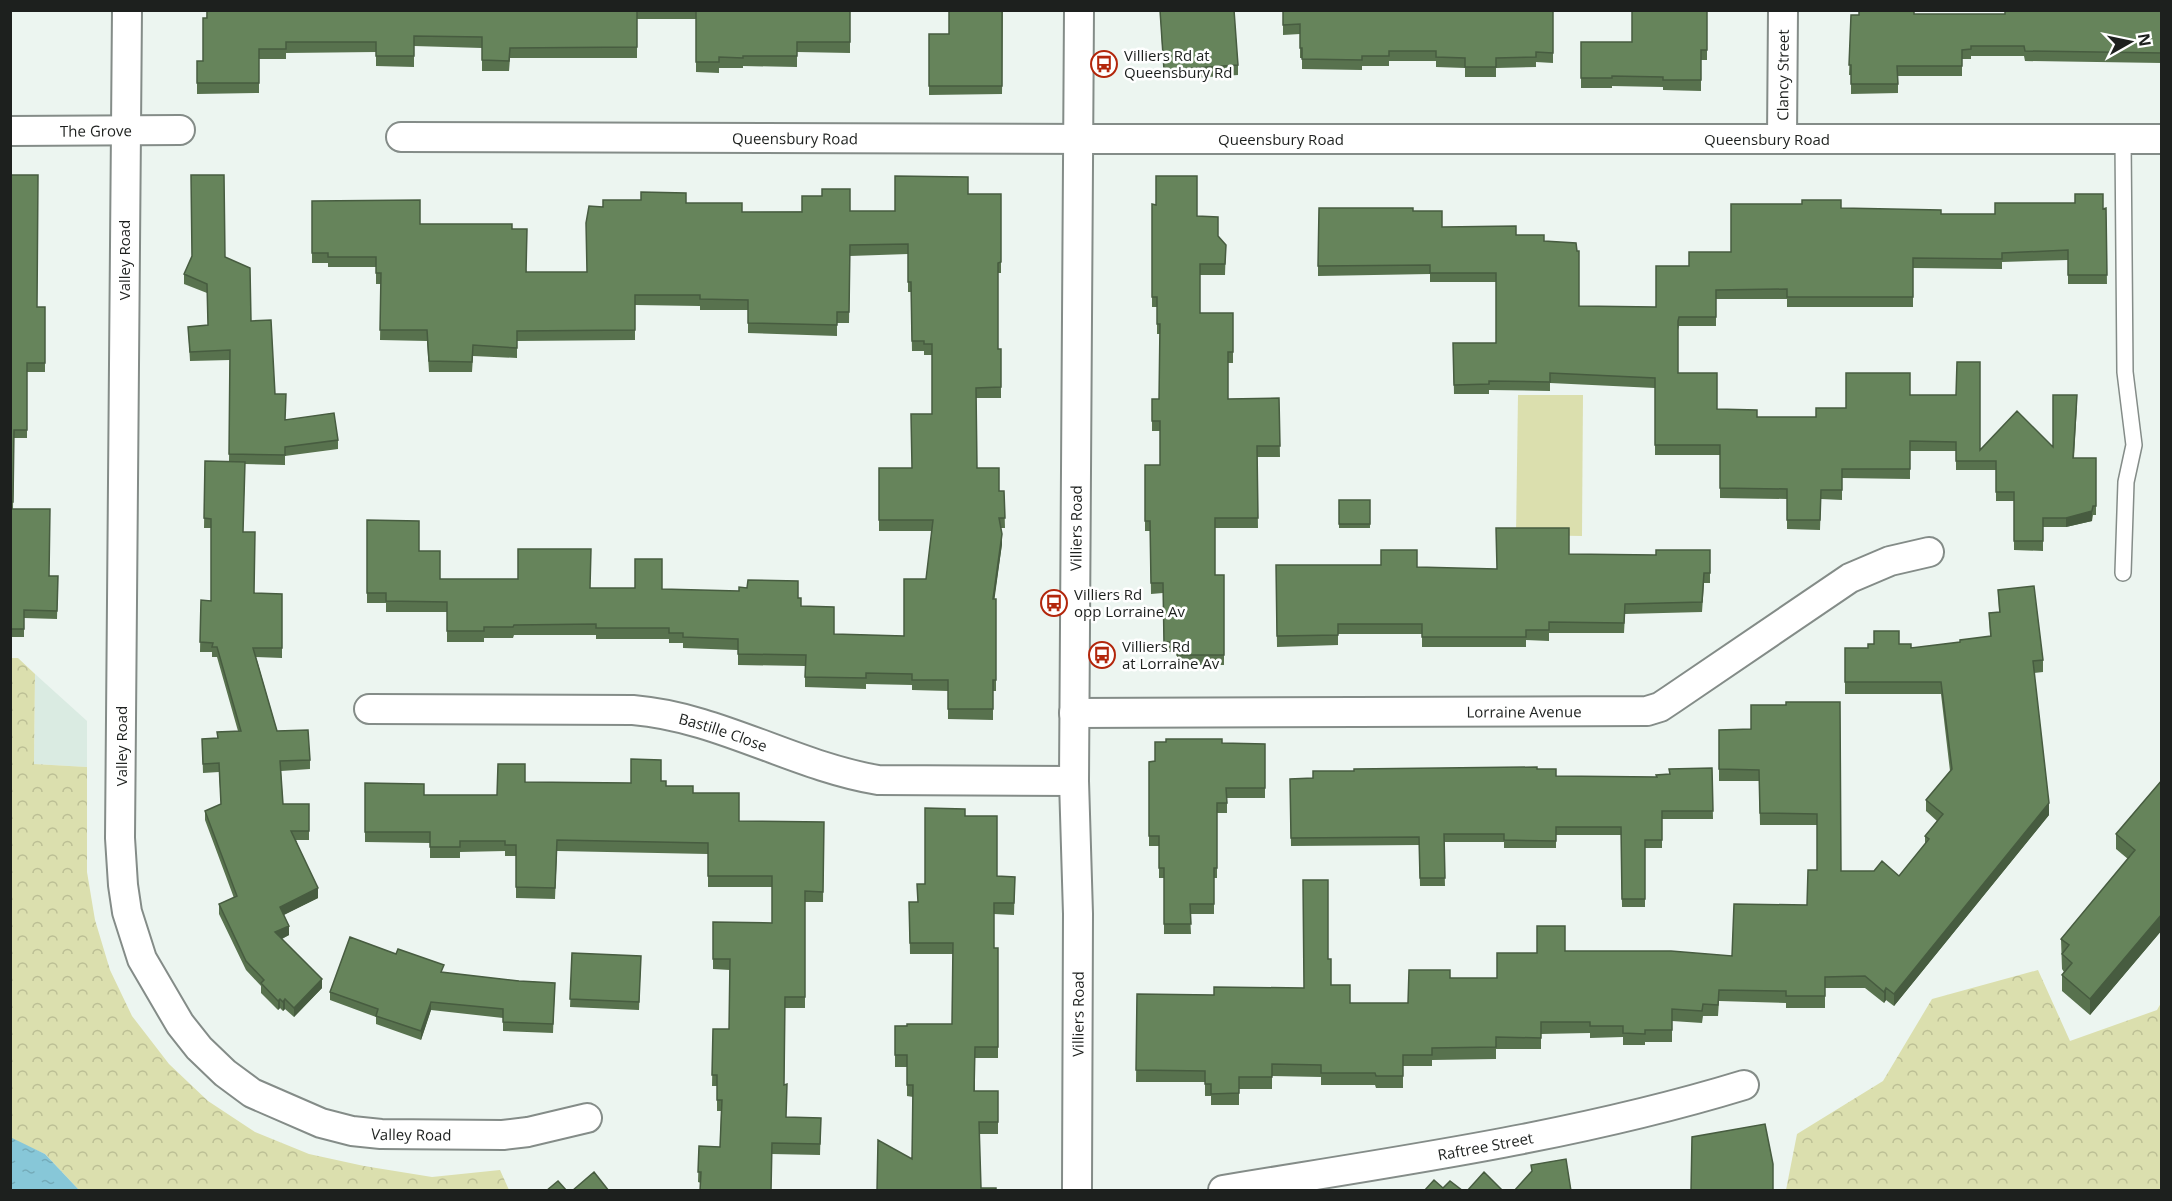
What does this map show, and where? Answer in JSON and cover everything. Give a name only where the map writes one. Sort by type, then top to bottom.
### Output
[{"type":"street","name":"Valley Road","points":[[127,10],[120,838],[127,912],[142,959],[180,1024],[199,1048],[225,1073],[252,1093],[321,1123],[352,1131],[381,1134],[503,1135],[528,1132],[587,1118]]},
{"type":"street","name":"Villiers Road","points":[[1077,1191],[1078,914],[1074,713],[1079,10]]},
{"type":"street","name":"Clancy Street","points":[[1782,138],[1783,10]]},
{"type":"street","name":"The Grove","points":[[10,131],[180,130]]},
{"type":"street","name":"Queensbury Road","points":[[401,137],[2162,139]]},
{"type":"street","name":"Lorraine Avenue","points":[[1074,713],[1647,711],[1660,707],[1850,578],[1890,561],[1929,552]]},
{"type":"street","name":"Bastille Close","points":[[369,709],[657,712],[695,722],[850,776],[907,782],[1074,781]]},
{"type":"street","name":"Raftree Street","points":[[1223,1191],[1531,1138],[1643,1112],[1744,1085]]},
{"type":"lane","points":[[2123,139],[2125,372],[2134,445],[2126,482],[2123,573]]},
{"type":"shaded area","points":[[35,674],[87,721],[87,767],[34,764]]},
{"type":"green space","points":[[1518,395],[1583,395],[1582,536],[1516,535]]},
{"type":"green space","points":[[10,658],[18,658],[35,674],[34,764],[87,767],[87,872],[95,920],[110,970],[132,1016],[169,1064],[208,1101],[255,1132],[309,1154],[432,1177],[500,1170],[509,1190],[79,1190],[45,1154],[11,1139]]},
{"type":"green space","points":[[2038,970],[2070,1041],[2157,1010],[2161,1003],[2161,1190],[1786,1190],[1797,1134],[1883,1081],[1932,999]]},
{"type":"water","points":[[10,1137],[45,1154],[79,1190],[11,1190]]},
{"type":"building","points":[[207,10],[637,10],[637,47],[510,48],[509,61],[482,60],[482,37],[414,36],[414,56],[376,56],[376,42],[286,42],[286,49],[259,49],[259,83],[197,83],[197,61],[203,61],[203,18],[207,18]]},
{"type":"building","points":[[696,10],[850,10],[850,42],[797,42],[797,56],[719,57],[719,62],[696,62]]},
{"type":"building","points":[[949,10],[1002,10],[1002,86],[929,86],[929,34],[949,34]]},
{"type":"building","points":[[1160,10],[1234,10],[1238,65],[1164,70]]},
{"type":"building","points":[[1283,10],[1553,10],[1553,53],[1536,52],[1536,57],[1496,58],[1496,67],[1465,67],[1465,58],[1436,57],[1436,51],[1389,51],[1389,56],[1362,56],[1362,60],[1302,59],[1300,24],[1283,25]]},
{"type":"building","points":[[1632,10],[1707,10],[1707,50],[1701,50],[1701,80],[1612,76],[1612,78],[1581,78],[1581,42],[1632,42]]},
{"type":"building","points":[[1859,10],[1914,10],[1914,14],[2005,14],[2005,10],[2162,10],[2162,53],[2025,51],[2024,46],[1971,46],[1971,49],[1962,50],[1962,66],[1897,66],[1898,84],[1851,84],[1851,65],[1849,65],[1851,15],[1859,15]]},
{"type":"building","points":[[10,175],[38,175],[37,307],[45,307],[45,363],[27,363],[27,430],[14,430],[13,502],[10,502]]},
{"type":"building","points":[[191,175],[224,175],[225,257],[250,268],[251,321],[271,320],[275,394],[286,394],[285,420],[334,413],[338,440],[285,447],[285,455],[229,454],[230,350],[190,352],[188,327],[208,325],[207,284],[184,274],[192,256]]},
{"type":"building","points":[[895,176],[968,177],[968,194],[1001,194],[998,349],[1001,349],[1001,387],[976,388],[977,468],[999,468],[999,491],[1004,491],[1005,518],[999,518],[1002,534],[993,599],[996,599],[996,680],[993,680],[993,709],[948,709],[948,680],[912,680],[912,674],[866,673],[866,678],[805,677],[806,655],[738,654],[738,639],[683,637],[683,633],[669,633],[669,628],[596,628],[596,624],[514,625],[513,627],[484,627],[484,631],[447,631],[447,602],[386,601],[386,593],[367,593],[367,520],[419,521],[419,551],[440,551],[440,579],[518,579],[518,549],[591,549],[590,588],[635,588],[635,559],[662,559],[662,589],[739,591],[739,587],[747,588],[748,580],[798,581],[798,598],[801,598],[801,606],[834,607],[834,634],[904,636],[904,579],[926,579],[933,520],[879,520],[879,468],[912,468],[911,414],[932,414],[932,344],[912,341],[908,244],[850,245],[849,312],[837,312],[837,325],[748,323],[748,300],[700,299],[700,295],[635,295],[635,330],[517,331],[517,348],[473,345],[472,362],[429,361],[427,330],[380,330],[381,273],[376,273],[376,257],[328,257],[328,253],[312,253],[312,201],[420,200],[420,224],[512,224],[512,229],[527,229],[526,272],[587,272],[586,223],[589,206],[603,207],[603,200],[641,200],[641,192],[686,193],[686,203],[742,203],[742,212],[802,212],[802,196],[822,196],[822,189],[850,189],[850,211],[895,211]]},
{"type":"building","points":[[1156,176],[1197,176],[1197,216],[1218,217],[1218,236],[1226,245],[1225,264],[1200,264],[1200,313],[1233,313],[1233,352],[1228,352],[1228,399],[1279,398],[1280,446],[1257,446],[1258,518],[1215,518],[1215,575],[1224,575],[1224,655],[1177,655],[1177,642],[1164,642],[1163,583],[1151,583],[1150,521],[1145,521],[1145,465],[1160,465],[1160,421],[1152,421],[1152,399],[1159,399],[1160,324],[1157,324],[1157,297],[1152,297],[1152,204],[1156,205]]},
{"type":"building","points":[[2075,194],[2103,194],[2103,209],[2106,208],[2107,275],[2068,275],[2068,250],[2002,253],[2002,259],[1913,258],[1913,297],[1787,297],[1787,289],[1716,290],[1716,317],[1679,317],[1678,321],[1678,373],[1717,373],[1717,409],[1757,410],[1757,417],[1816,417],[1816,408],[1846,408],[1846,373],[1910,373],[1910,395],[1956,395],[1957,362],[1980,362],[1980,450],[2017,411],[2053,447],[2053,395],[2077,395],[2073,458],[2096,458],[2096,506],[2093,506],[2092,511],[2066,518],[2043,518],[2043,541],[2014,541],[2014,492],[1996,492],[1996,461],[1956,461],[1956,442],[1910,441],[1910,469],[1842,469],[1842,490],[1821,490],[1820,520],[1787,520],[1787,489],[1720,488],[1720,445],[1655,445],[1655,378],[1550,373],[1550,382],[1489,381],[1489,384],[1454,385],[1453,343],[1496,343],[1496,273],[1430,273],[1430,265],[1318,266],[1319,208],[1413,208],[1413,211],[1442,211],[1442,227],[1516,226],[1516,235],[1544,235],[1544,241],[1576,243],[1577,251],[1579,251],[1579,306],[1656,307],[1656,266],[1689,266],[1689,252],[1731,252],[1731,204],[1802,204],[1802,200],[1841,200],[1841,208],[1941,210],[1941,214],[1995,214],[1995,203],[2075,203]]},
{"type":"building","points":[[205,461],[245,462],[243,532],[255,532],[254,593],[282,594],[282,648],[253,648],[277,731],[308,730],[310,760],[280,761],[283,804],[309,804],[309,831],[291,831],[318,888],[280,907],[289,926],[275,932],[322,979],[294,1008],[285,999],[283,1002],[280,999],[278,1001],[261,983],[264,980],[246,961],[219,904],[237,896],[205,811],[221,804],[219,763],[203,764],[202,739],[218,738],[217,732],[241,731],[217,647],[212,647],[213,643],[200,642],[201,600],[211,601],[211,519],[204,518]]},
{"type":"building","points":[[1339,500],[1370,500],[1370,524],[1339,524]]},
{"type":"building","points":[[10,509],[50,509],[49,576],[58,576],[57,611],[24,610],[24,629],[10,629]]},
{"type":"building","points":[[1496,528],[1569,528],[1569,554],[1656,555],[1656,550],[1710,550],[1710,573],[1704,573],[1702,602],[1625,604],[1624,623],[1549,622],[1549,630],[1526,630],[1526,637],[1422,637],[1422,624],[1338,624],[1338,635],[1277,636],[1276,565],[1381,565],[1381,550],[1417,550],[1417,567],[1497,569]]},
{"type":"building","points":[[2034,586],[2043,660],[2033,661],[2049,803],[1894,994],[1886,988],[1884,992],[1865,976],[1825,977],[1825,996],[1786,996],[1786,991],[1719,990],[1718,1005],[1703,1004],[1702,1011],[1672,1009],[1672,1030],[1645,1030],[1645,1034],[1623,1033],[1623,1026],[1590,1026],[1590,1022],[1541,1022],[1541,1038],[1496,1037],[1496,1047],[1432,1048],[1432,1055],[1403,1055],[1403,1076],[1376,1076],[1375,1073],[1321,1073],[1321,1065],[1272,1064],[1272,1077],[1239,1077],[1239,1093],[1211,1094],[1211,1084],[1205,1084],[1205,1071],[1136,1070],[1137,994],[1214,995],[1214,987],[1304,988],[1303,880],[1328,880],[1328,959],[1331,959],[1331,985],[1350,985],[1350,1003],[1408,1003],[1409,970],[1450,970],[1450,978],[1497,978],[1497,953],[1537,953],[1537,926],[1565,926],[1565,951],[1671,951],[1732,956],[1734,904],[1807,905],[1808,870],[1817,870],[1817,814],[1760,813],[1759,770],[1719,769],[1719,730],[1751,729],[1751,705],[1786,705],[1786,702],[1840,702],[1841,871],[1874,871],[1882,861],[1899,876],[1929,839],[1925,836],[1943,814],[1926,800],[1952,769],[1941,682],[1845,682],[1845,648],[1868,648],[1868,644],[1874,644],[1874,631],[1899,631],[1899,644],[1911,644],[1911,648],[1991,636],[1989,613],[2000,612],[1998,590]]},
{"type":"building","points":[[1166,739],[1222,739],[1222,743],[1265,744],[1265,788],[1226,788],[1227,803],[1217,803],[1217,868],[1214,868],[1214,904],[1190,904],[1191,924],[1164,924],[1164,868],[1159,868],[1159,836],[1149,836],[1149,762],[1155,761],[1155,742],[1166,742]]},
{"type":"building","points":[[631,759],[661,760],[661,781],[666,781],[666,786],[693,786],[693,793],[739,793],[739,821],[824,822],[823,892],[805,891],[805,997],[785,997],[786,1117],[821,1118],[820,1144],[772,1143],[771,1191],[700,1191],[701,1172],[698,1172],[699,1146],[720,1147],[722,1100],[717,1100],[717,1075],[712,1075],[713,1029],[729,1029],[730,959],[713,959],[713,922],[772,923],[772,876],[708,876],[708,843],[557,840],[555,888],[516,887],[516,845],[505,845],[505,841],[460,841],[460,847],[430,847],[430,832],[365,832],[365,783],[424,784],[424,795],[497,795],[498,764],[525,764],[525,782],[631,783]]},
{"type":"building","points":[[1537,767],[1537,769],[1556,769],[1556,776],[1657,777],[1656,775],[1670,774],[1669,769],[1712,768],[1713,811],[1662,811],[1662,840],[1645,840],[1645,899],[1622,899],[1621,827],[1556,827],[1556,841],[1504,840],[1504,834],[1444,834],[1445,878],[1420,878],[1419,837],[1291,838],[1290,779],[1313,778],[1313,771]]},
{"type":"building","points":[[2162,780],[2162,914],[2090,999],[2062,975],[2072,963],[2062,954],[2069,945],[2061,939],[2135,850],[2116,834]]},
{"type":"building","points":[[925,808],[965,809],[965,816],[997,816],[997,876],[1015,877],[1014,903],[994,903],[994,948],[998,948],[998,1047],[975,1047],[974,1091],[998,1091],[998,1122],[979,1122],[981,1188],[996,1188],[996,1191],[877,1191],[878,1140],[912,1159],[913,1085],[907,1085],[907,1055],[895,1055],[895,1026],[952,1024],[953,943],[910,943],[909,902],[918,902],[917,884],[925,884]]},
{"type":"building","points":[[350,937],[396,954],[398,949],[444,965],[441,972],[555,983],[553,1024],[503,1022],[503,1009],[431,1002],[421,1031],[376,1016],[378,1009],[330,992]]},
{"type":"building","points":[[572,953],[641,956],[639,1002],[570,999]]},
{"type":"building","points":[[1765,1124],[1773,1164],[1773,1191],[1691,1191],[1692,1137]]},
{"type":"building","points":[[1566,1159],[1571,1191],[1514,1191],[1532,1171],[1531,1165]]},
{"type":"building","points":[[594,1172],[609,1191],[572,1191]]},
{"type":"building","points":[[1484,1172],[1503,1191],[1467,1191]]},
{"type":"building","points":[[1434,1180],[1443,1188],[1450,1181],[1463,1191],[1424,1191]]},
{"type":"building","points":[[558,1181],[567,1191],[546,1191]]},
{"type":"place","name":"Villiers Rd at Queensbury Rd","points":[[1104,64]]},
{"type":"place","name":"Villiers Rd opp Lorraine Av","points":[[1054,603]]},
{"type":"place","name":"Villiers Rd at Lorraine Av","points":[[1102,655]]}]
